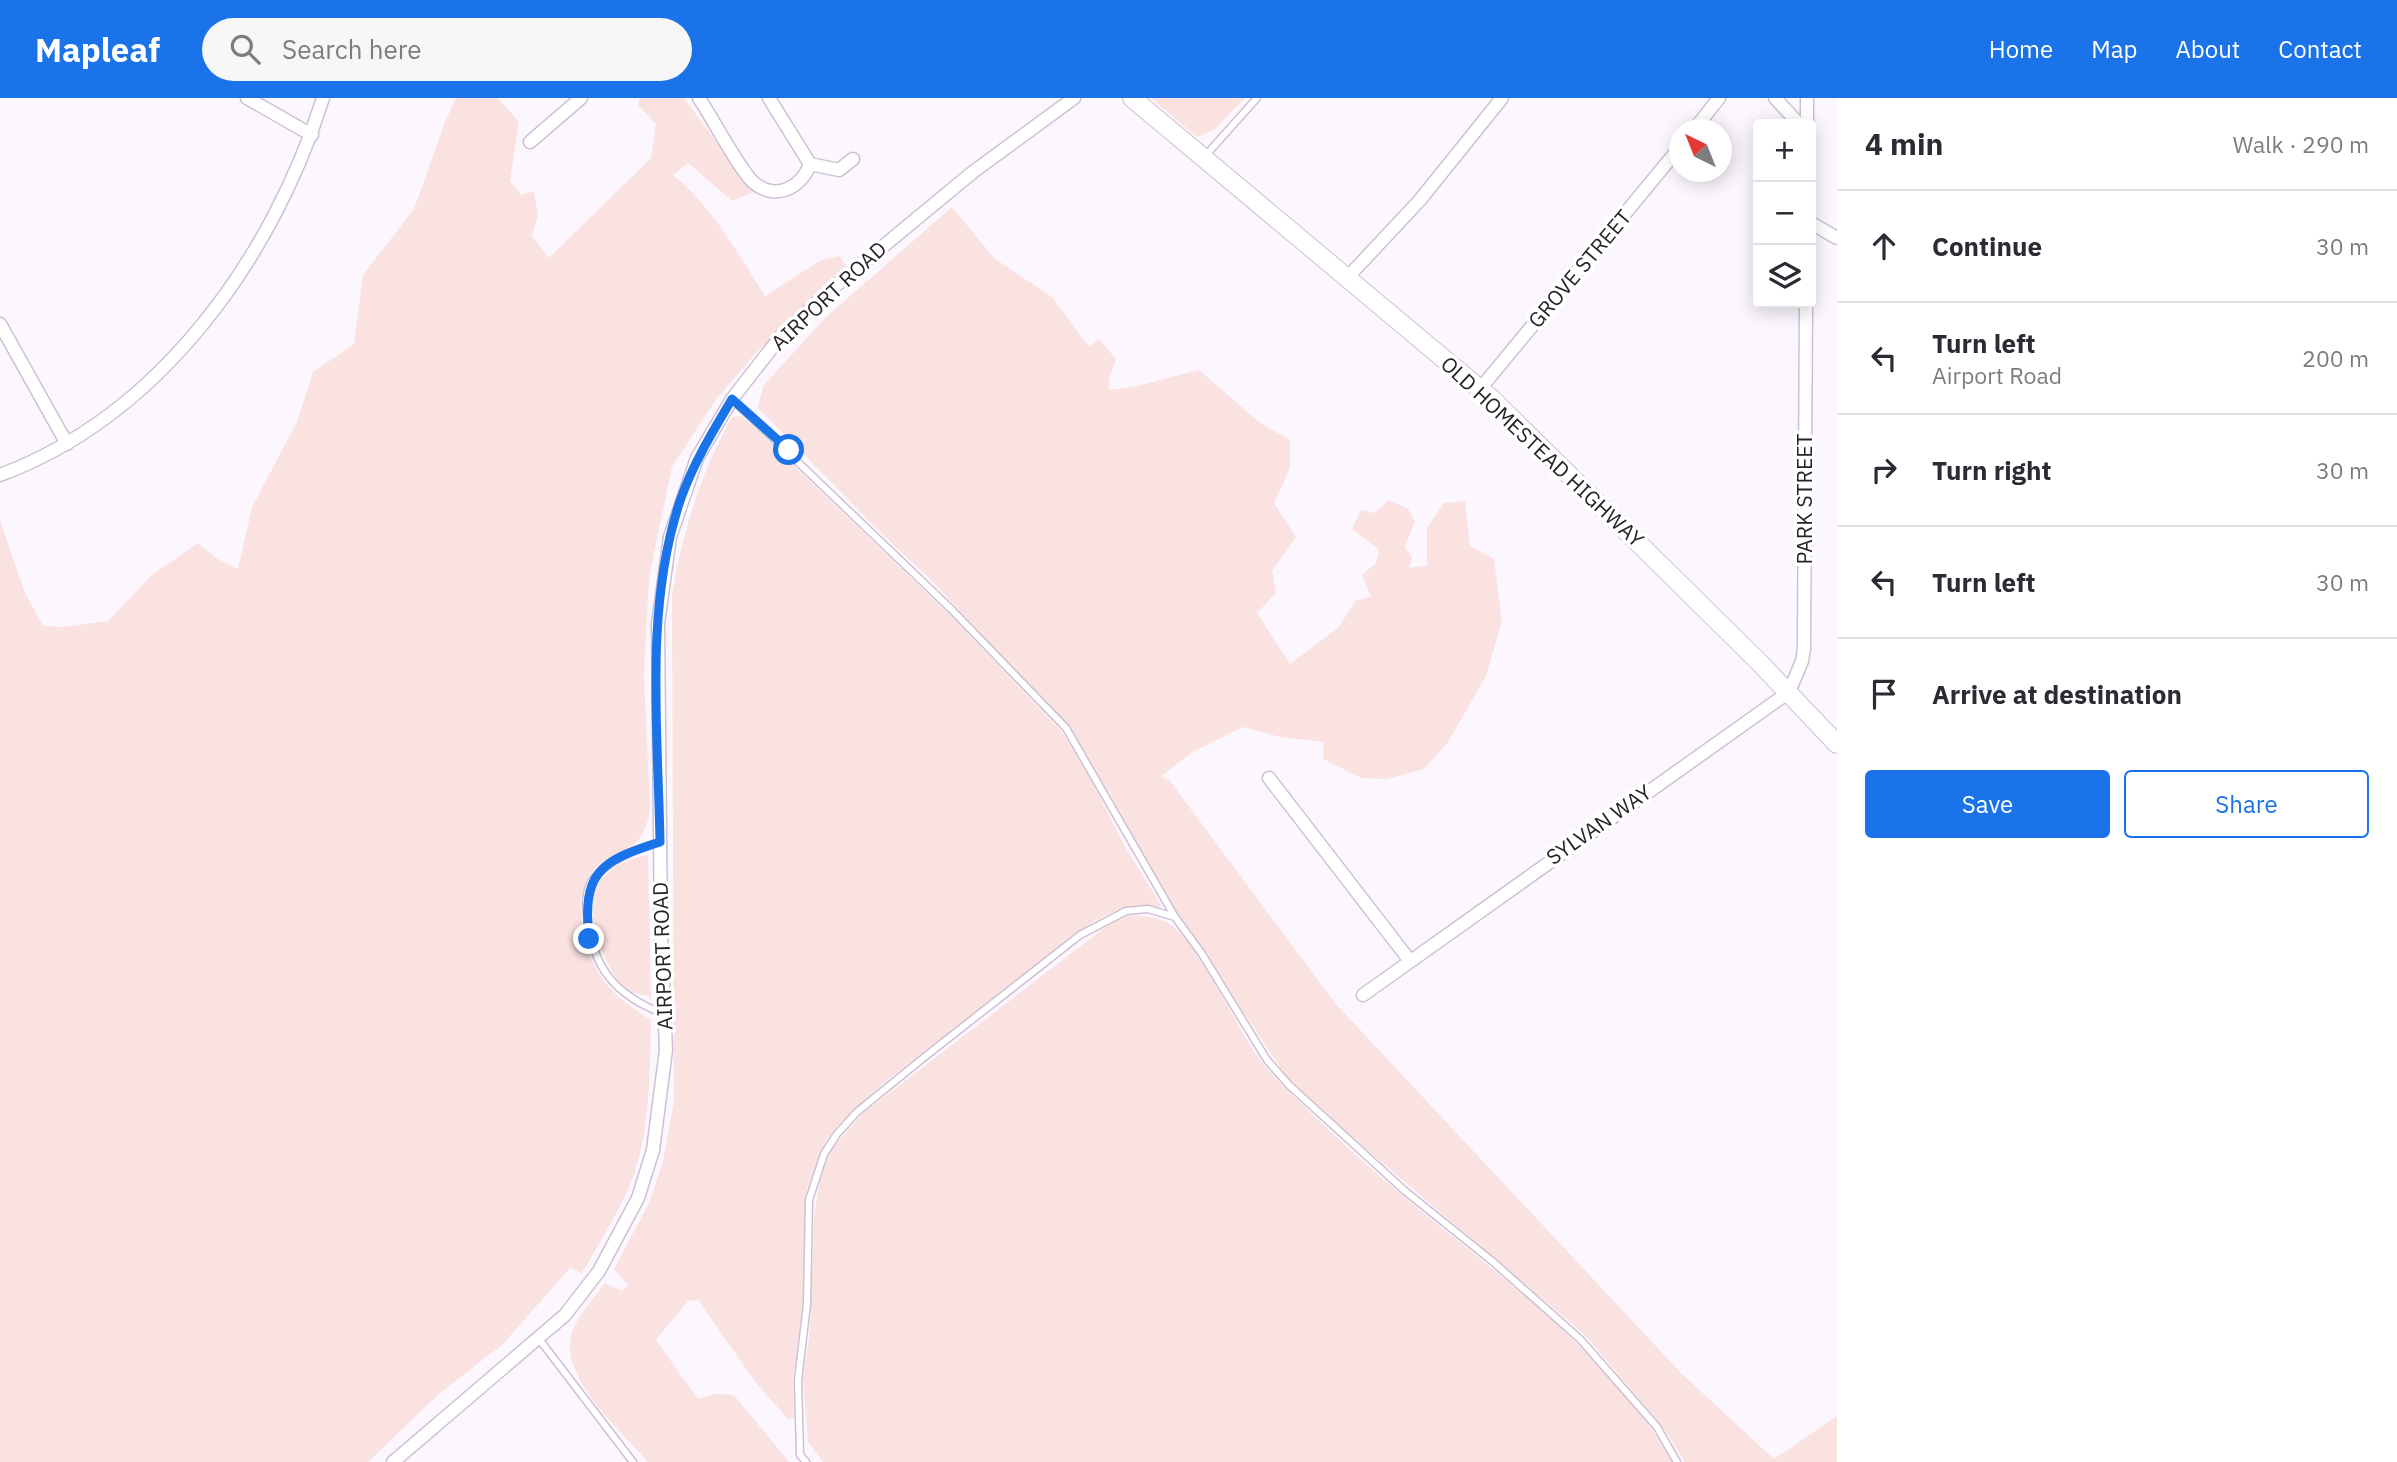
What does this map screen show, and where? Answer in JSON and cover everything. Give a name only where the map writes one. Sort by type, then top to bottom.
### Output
[{"type":"main road","name":"OLD HOMESTEAD HIGHWAY","points":[[1132,98],[1480,389],[1789,692],[1837,744]]},
{"type":"street","points":[[247,98],[312,135]]},
{"type":"street","points":[[0,475],[67,444],[116,411],[146,385],[236,281],[286,194],[312,135],[323,98]]},
{"type":"street","points":[[530,142],[581,98]]},
{"type":"street","points":[[699,98],[753,182],[770,190],[788,190],[805,178],[810,164]]},
{"type":"street","points":[[769,98],[810,164],[839,170],[853,159]]},
{"type":"street","name":"AIRPORT ROAD","points":[[393,1462],[565,1315],[599,1271],[638,1198],[653,1150],[666,1050],[658,624],[670,537],[697,458],[732,399],[781,336],[835,286],[973,172],[1074,98]]},
{"type":"street","points":[[1347,278],[1420,200],[1502,98]]},
{"type":"street","points":[[1703,119],[1719,98]]},
{"type":"street","points":[[1775,98],[1794,119]]},
{"type":"street","points":[[1807,98],[1807,119]]},
{"type":"street","name":"GROVE STREET","points":[[1480,389],[1669,159]]},
{"type":"street","points":[[1816,226],[1837,238]]},
{"type":"street","name":"PARK STREET","points":[[1789,692],[1802,661],[1804,648],[1806,308]]},
{"type":"street","points":[[0,324],[67,444]]},
{"type":"street","name":"SYLVAN WAY","points":[[1363,995],[1789,692]]},
{"type":"street","points":[[1269,778],[1410,961]]},
{"type":"lane","points":[[1202,159],[1257,98]]},
{"type":"lane","points":[[732,399],[951,609],[1066,728],[1175,917],[1202,954],[1267,1060],[1289,1085],[1395,1182],[1492,1261],[1580,1339],[1657,1427],[1677,1462]]},
{"type":"lane","points":[[660,842],[635,850],[608,864],[591,880],[586,904],[589,939],[599,965],[636,1004],[664,1015]]},
{"type":"lane","points":[[806,1462],[800,1455],[798,1380],[807,1304],[809,1200],[820,1163],[837,1134],[858,1112],[911,1068],[1080,935],[1126,911],[1148,909],[1175,917]]},
{"type":"lane","points":[[539,1339],[634,1462]]},
{"type":"shaded area","points":[[456,98],[498,98],[519,122],[510,181],[521,195],[534,191],[538,215],[532,236],[549,258],[651,158],[656,124],[638,105],[640,98],[684,98],[753,192],[732,201],[688,163],[673,175],[713,216],[765,296],[821,260],[840,256],[846,267],[757,352],[717,398],[672,467],[649,578],[644,676],[650,811],[639,839],[632,847],[596,868],[585,883],[581,898],[585,938],[595,967],[612,990],[651,1020],[646,1120],[639,1160],[616,1214],[582,1273],[570,1268],[502,1345],[441,1392],[368,1462],[0,1462],[0,520],[25,593],[43,626],[64,627],[108,621],[152,575],[198,543],[220,561],[238,569],[252,507],[297,422],[313,372],[354,344],[363,275],[414,209]]},
{"type":"shaded area","points":[[1151,98],[1245,98],[1214,130],[1197,137]]},
{"type":"shaded area","points":[[952,207],[995,259],[1052,297],[1089,347],[1099,339],[1116,359],[1109,379],[1109,390],[1137,386],[1199,370],[1260,423],[1290,440],[1290,468],[1274,503],[1296,537],[1272,571],[1276,593],[1257,613],[1290,664],[1338,628],[1356,600],[1371,597],[1362,575],[1376,563],[1379,550],[1352,529],[1361,510],[1374,513],[1389,500],[1408,509],[1415,521],[1405,547],[1412,557],[1409,568],[1427,565],[1427,528],[1444,503],[1465,501],[1470,546],[1494,559],[1502,621],[1486,676],[1448,742],[1424,769],[1387,779],[1361,778],[1323,759],[1324,742],[1280,737],[1243,727],[1191,753],[1161,776],[1170,781],[1335,1003],[1682,1374],[1774,1459],[1837,1416],[1837,1462],[1685,1462],[1665,1430],[1585,1335],[1334,1122],[1288,1079],[1121,828],[1126,822],[1118,814],[1110,792],[1105,790],[1069,726],[926,575],[758,408],[763,386],[825,318]]},
{"type":"shaded area","points":[[742,416],[955,620],[1061,731],[1083,763],[1123,843],[1162,907],[1124,907],[1094,921],[881,1085],[840,1123],[825,1142],[806,1192],[804,1303],[793,1379],[794,1418],[788,1419],[756,1383],[698,1300],[688,1301],[656,1340],[698,1399],[715,1394],[734,1395],[789,1462],[648,1462],[608,1419],[583,1385],[574,1367],[570,1349],[575,1326],[605,1283],[622,1291],[628,1285],[614,1269],[649,1203],[663,1162],[674,1101],[672,595],[687,526],[702,481],[732,417]]},
{"type":"shaded area","points":[[648,855],[651,1001],[648,996],[632,992],[622,985],[613,973],[599,943],[593,910],[598,884],[608,872],[627,861]]},
{"type":"shaded area","points":[[1128,915],[1158,919],[1168,923],[1181,934],[1207,970],[1245,1037],[1270,1072],[1378,1175],[1570,1337],[1626,1396],[1673,1462],[823,1462],[808,1442],[803,1378],[810,1330],[814,1216],[820,1180],[830,1151],[862,1114],[1108,925]]},
{"type":"route","points":[[589,939],[586,904],[591,880],[608,864],[635,850],[660,842],[658,624],[670,537],[681,498],[697,458],[732,399],[789,450]]}]
